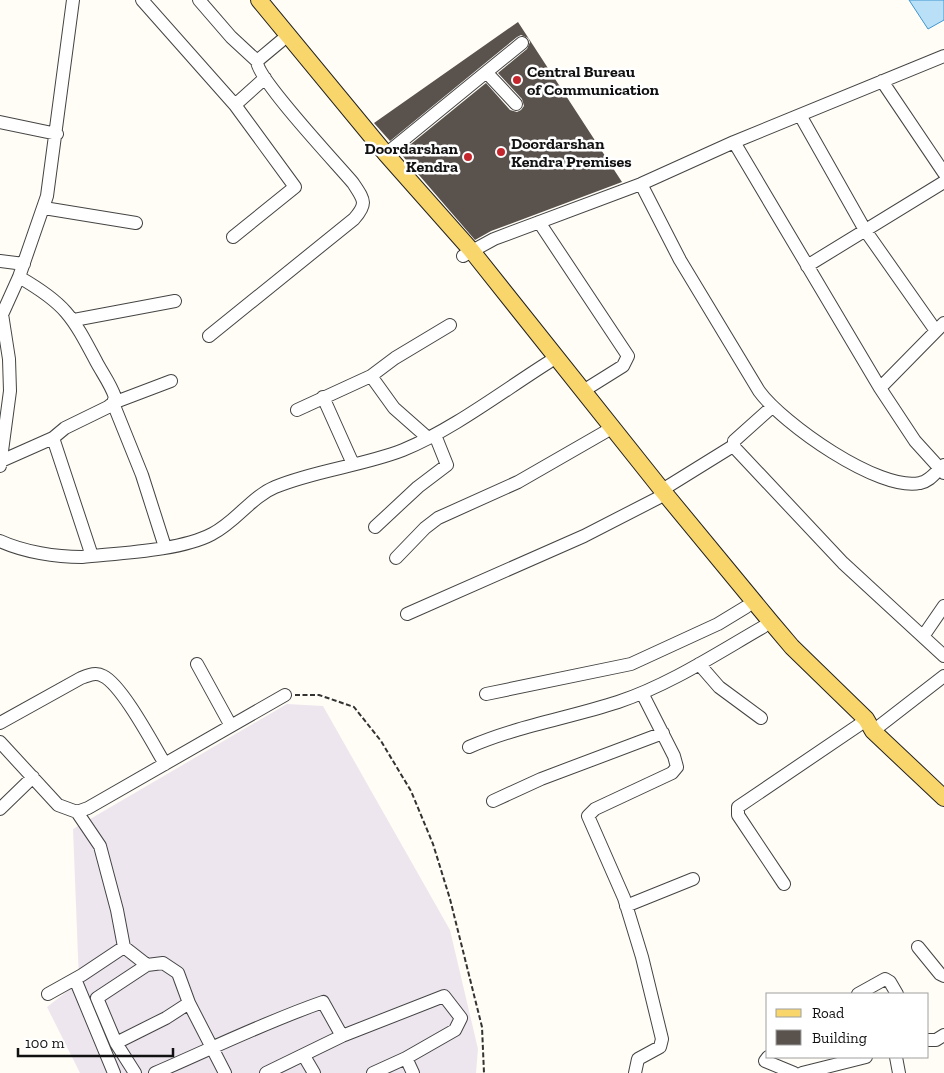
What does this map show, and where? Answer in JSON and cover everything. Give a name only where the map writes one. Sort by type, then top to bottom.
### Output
[{"type":"main road","points":[[248,0],[280,41],[467,253],[549,362],[605,432],[792,647],[866,719],[866,728]]},
{"type":"main road","points":[[259,0],[467,253],[583,390],[660,494],[763,627],[808,675],[944,798]]},
{"type":"street","points":[[0,464],[10,391],[9,358],[1,316],[19,278],[44,208],[56,134],[73,0]]},
{"type":"street","points":[[142,0],[235,105],[295,187],[233,237]]},
{"type":"street","points":[[200,0],[231,37],[257,62],[258,69],[265,78],[353,183],[363,199],[364,205],[354,220],[208,336]]},
{"type":"street","points":[[257,62],[280,41]]},
{"type":"street","points":[[386,154],[522,43]]},
{"type":"street","points":[[467,253],[539,222],[641,184],[734,142],[944,56]]},
{"type":"street","points":[[487,72],[516,104]]},
{"type":"street","points":[[235,105],[265,78]]},
{"type":"street","points":[[882,81],[944,173]]},
{"type":"street","points":[[800,115],[865,230],[940,327],[880,388]]},
{"type":"street","points":[[0,122],[56,134]]},
{"type":"street","points":[[641,184],[680,260],[759,390],[772,407],[829,450],[879,477],[918,483],[930,478],[942,469],[916,441],[880,388],[734,142]]},
{"type":"street","points":[[807,266],[944,182]]},
{"type":"street","points":[[44,208],[136,223]]},
{"type":"street","points":[[539,222],[628,356],[623,366],[583,390]]},
{"type":"street","points":[[0,261],[24,264]]},
{"type":"street","points":[[19,278],[51,296],[74,320],[114,392],[113,403],[142,475],[165,547]]},
{"type":"street","points":[[74,320],[175,301]]},
{"type":"street","points":[[297,410],[371,376],[395,358],[450,325]]},
{"type":"street","points":[[0,542],[9,546],[64,557],[92,556],[165,547],[195,541],[211,535],[262,494],[276,487],[402,450],[432,436],[549,362]]},
{"type":"street","points":[[371,376],[394,408],[432,436],[447,465],[418,487],[375,527]]},
{"type":"street","points":[[0,464],[52,438],[64,428],[113,403],[171,380]]},
{"type":"street","points":[[323,397],[353,464]]},
{"type":"street","points":[[407,614],[584,536],[660,494],[733,446],[734,442],[772,407]]},
{"type":"street","points":[[396,558],[424,528],[438,518],[453,509],[518,482],[605,432]]},
{"type":"street","points":[[52,438],[92,556]]},
{"type":"street","points":[[733,446],[843,563],[924,635],[944,656]]},
{"type":"street","points":[[486,694],[631,664],[718,624],[746,606]]},
{"type":"street","points":[[924,635],[944,606]]},
{"type":"street","points":[[469,746],[497,734],[599,708],[642,693],[699,664],[763,627]]},
{"type":"street","points":[[197,664],[231,726]]},
{"type":"street","points":[[699,664],[723,691],[761,718]]},
{"type":"street","points":[[0,723],[81,678],[92,674],[103,675],[122,695],[165,764]]},
{"type":"street","points":[[784,884],[738,815],[738,806],[866,728],[944,676]]},
{"type":"street","points":[[635,1073],[638,1059],[644,1054],[660,1047],[662,1038],[642,957],[626,906],[588,816],[595,809],[675,770],[677,767],[663,732],[642,693]]},
{"type":"street","points":[[77,812],[88,808],[285,695]]},
{"type":"street","points":[[493,801],[541,779],[663,732]]},
{"type":"street","points":[[0,742],[58,805],[77,812],[100,846],[117,910],[124,947],[147,965]]},
{"type":"street","points":[[0,809],[33,777]]},
{"type":"street","points":[[626,906],[693,879]]},
{"type":"street","points":[[48,994],[124,947]]},
{"type":"street","points":[[918,947],[940,974],[944,976]]},
{"type":"street","points":[[135,1073],[116,1043],[97,998],[147,965],[163,963],[178,973],[188,1003],[225,1073]]},
{"type":"street","points":[[75,979],[114,1073]]},
{"type":"street","points":[[860,993],[885,979],[890,982],[896,993]]},
{"type":"street","points":[[266,1073],[342,1036],[444,996],[461,1018],[455,1030],[406,1058],[374,1073]]},
{"type":"street","points":[[155,1073],[213,1049],[270,1020],[323,1002],[342,1036]]},
{"type":"street","points":[[116,1043],[166,1018],[188,1003]]},
{"type":"street","points":[[929,1040],[936,1040],[944,1035]]},
{"type":"street","points":[[304,1056],[314,1073]]},
{"type":"street","points":[[406,1058],[413,1073]]},
{"type":"street","points":[[768,1058],[766,1061],[794,1073]]},
{"type":"street","points":[[802,1073],[862,1058]]},
{"type":"street","points":[[896,1058],[899,1073]]},
{"type":"path","points":[[285,695],[319,694],[354,707],[381,742],[411,791],[433,844],[450,899],[482,1027],[484,1073]]},
{"type":"shaded area","points":[[287,704],[323,706],[450,930],[478,1049],[476,1073],[80,1073],[47,1007],[79,982],[73,829]]},
{"type":"water","points":[[909,0],[944,0],[944,20],[928,29]]},
{"type":"building","name":"Doordarshan Kendra Premises","points":[[518,22],[622,182],[491,231],[475,240],[400,153],[486,83],[510,110],[517,112],[521,110],[524,106],[522,99],[498,73],[527,49],[530,42],[528,38],[521,35],[517,37],[390,141],[374,123]]},
{"type":"place","name":"Central Bureau of Communication","points":[[517,80]]},
{"type":"place","name":"Doordarshan Kendra Premises","points":[[501,152]]},
{"type":"place","name":"Doordarshan Kendra","points":[[468,157]]}]
